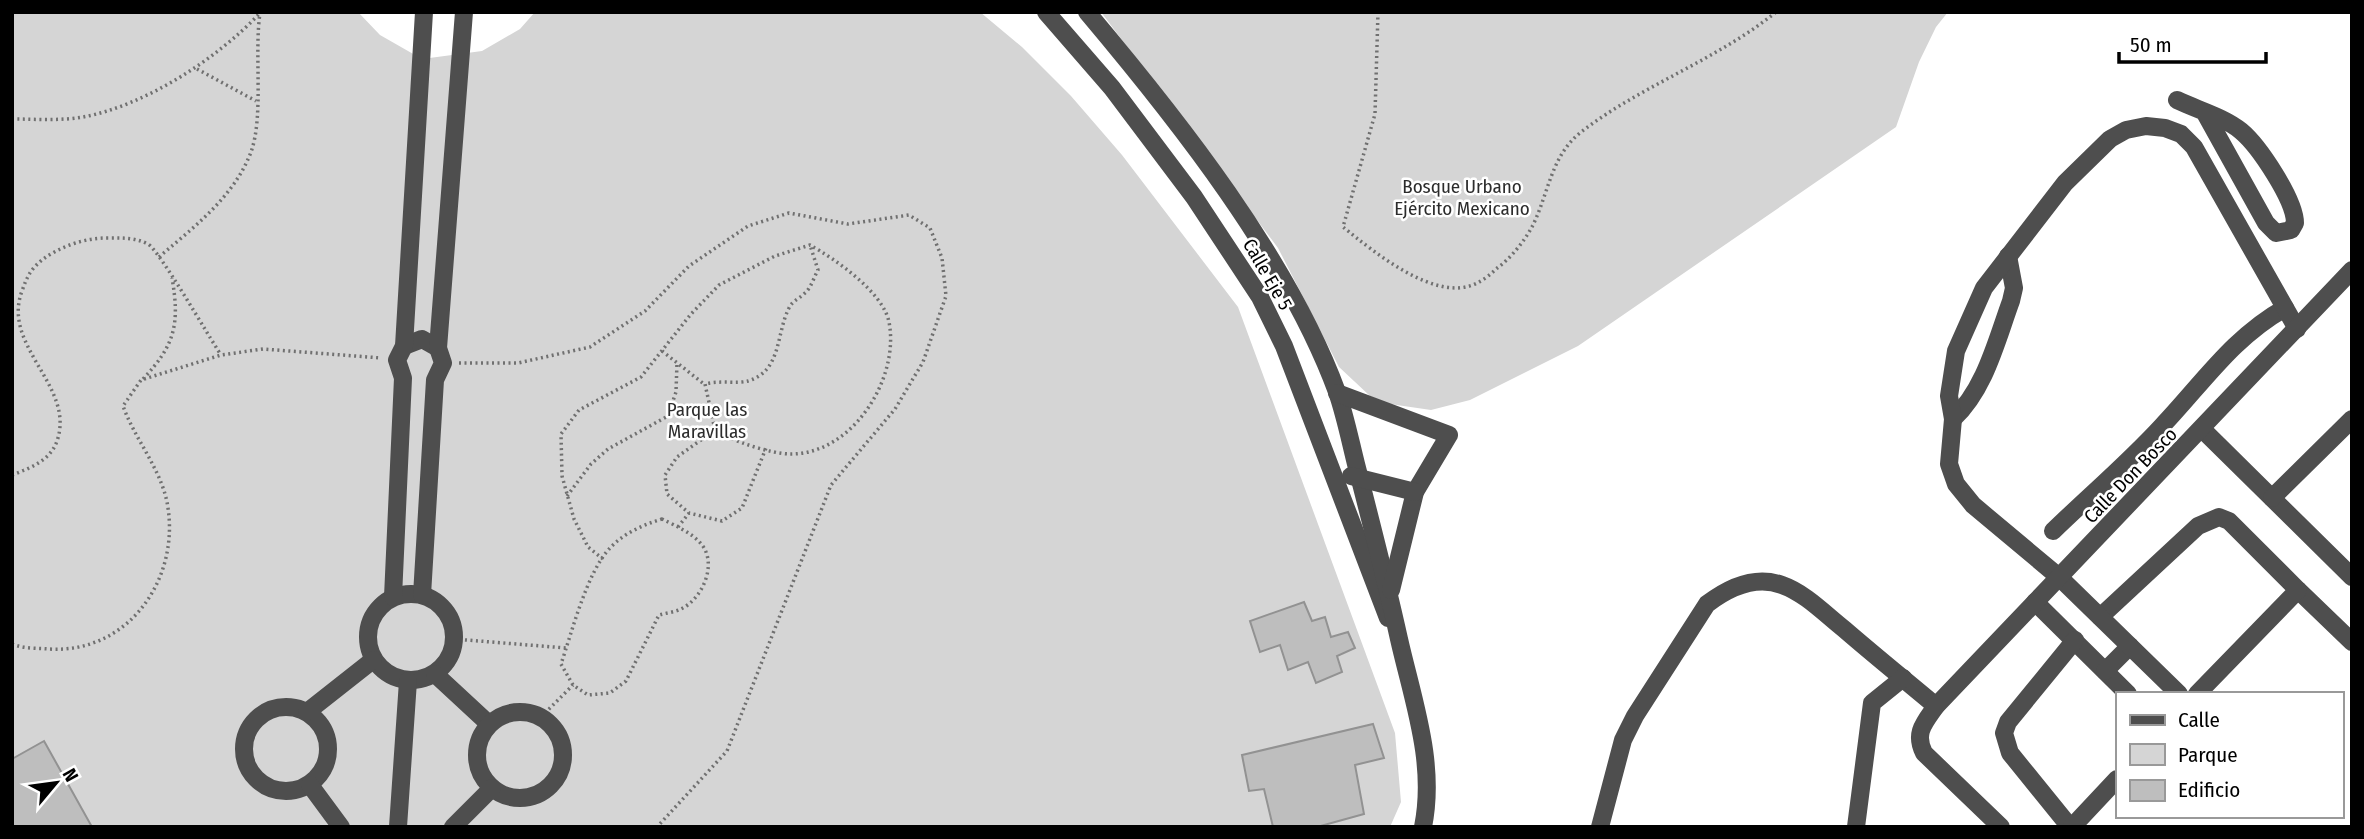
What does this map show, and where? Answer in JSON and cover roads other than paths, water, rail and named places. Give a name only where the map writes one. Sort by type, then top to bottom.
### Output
[{"type":"street","points":[[393,597],[403,378],[401,353],[424,12]]},
{"type":"street","points":[[422,595],[464,12]]},
{"type":"street","name":"Calle Eje 5","points":[[1046,12],[1112,88],[1227,244],[1284,345],[1329,469],[1385,598]]},
{"type":"street","name":"Calle Eje 5","points":[[1087,12],[1128,62],[1255,234],[1291,293],[1337,393],[1360,480],[1385,598]]},
{"type":"street","points":[[2178,100],[2240,130],[2266,162],[2295,214],[2291,230],[2276,233],[2266,223],[2206,114]]},
{"type":"street","points":[[2177,692],[2059,577],[1973,505],[1956,484],[1950,464],[1953,419],[1949,396],[1956,351],[1984,288],[2065,183],[2110,139],[2126,130],[2146,126],[2181,134],[2194,147],[2297,329]]},
{"type":"street","points":[[2218,189],[2266,162]]},
{"type":"street","points":[[1953,419],[1968,404],[1982,379],[2011,301],[2014,288],[2008,256]]},
{"type":"street","name":"Calle Don Bosco","points":[[1993,824],[1924,752],[1918,740],[1920,728],[1936,706],[2203,430],[2352,270]]},
{"type":"street","points":[[2053,531],[2161,428],[2231,347],[2262,320],[2285,308]]},
{"type":"street","points":[[401,353],[422,339],[439,364]]},
{"type":"street","points":[[403,378],[419,385],[439,364]]},
{"type":"street","points":[[1337,393],[1449,435],[1415,492],[1385,598],[1399,639],[1426,758],[1427,805],[1423,827]]},
{"type":"street","points":[[2272,498],[2352,418]]},
{"type":"street","points":[[2203,430],[2352,577]]},
{"type":"street","points":[[1329,469],[1360,480],[1415,492]]},
{"type":"street","points":[[2100,617],[2198,526],[2219,517],[2229,521],[2352,642]]},
{"type":"street","points":[[1600,827],[1613,768],[1634,716],[1707,604],[1724,591],[1763,581],[1783,585],[1808,600],[1936,706]]},
{"type":"street","points":[[2199,692],[2298,590]]},
{"type":"street","points":[[422,595],[447,612],[454,639],[452,652],[435,674],[408,681],[382,671],[373,660],[367,632],[371,618],[380,606],[393,597],[422,595]]},
{"type":"street","points":[[2035,602],[2126,692]]},
{"type":"street","points":[[2075,640],[2008,722],[2004,733],[2010,753],[2071,827],[2116,780]]},
{"type":"street","points":[[2105,671],[2130,646]]},
{"type":"street","points":[[307,712],[373,660]]},
{"type":"street","points":[[435,674],[489,724]]},
{"type":"street","points":[[1856,827],[1872,703],[1902,678]]},
{"type":"street","points":[[398,827],[408,681]]},
{"type":"street","points":[[294,707],[307,712],[325,733],[327,761],[310,785],[284,792],[269,789],[257,781],[244,756],[248,729],[267,710],[294,707]]},
{"type":"street","points":[[514,711],[541,717],[560,738],[562,767],[555,780],[532,796],[504,795],[492,788],[477,763],[477,749],[489,724],[514,711]]},
{"type":"street","points":[[310,785],[341,827]]},
{"type":"street","points":[[453,827],[492,788]]},
{"type":"park label","name":"Bosque Urbano Ejército Mexicano","points":[[1462,197]]},
{"type":"park label","name":"Parque las Maravillas","points":[[707,420]]}]
